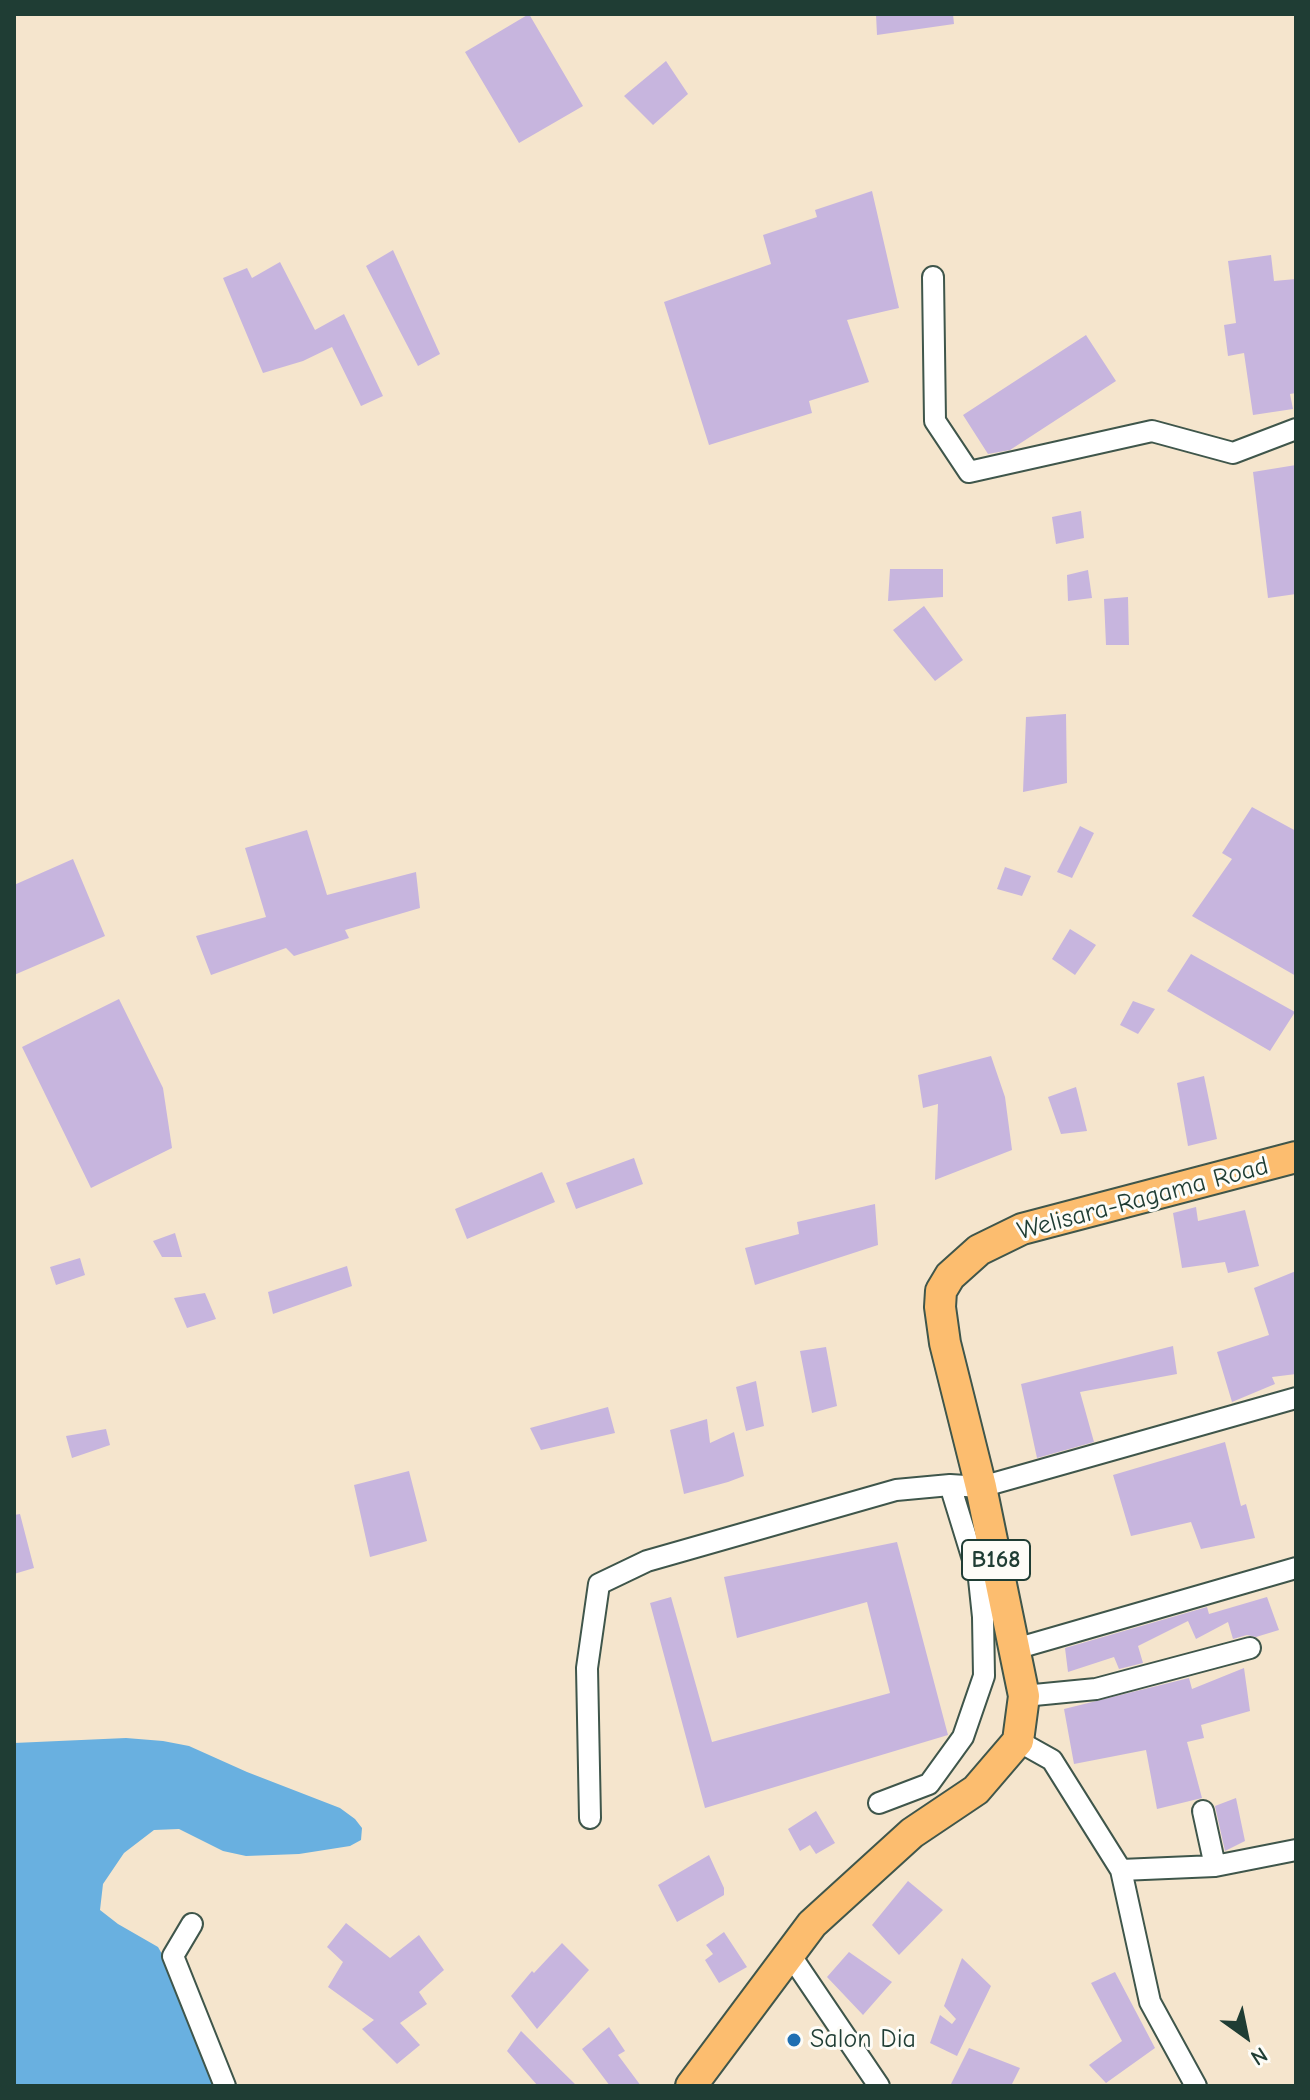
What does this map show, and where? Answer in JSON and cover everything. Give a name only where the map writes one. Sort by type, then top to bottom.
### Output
[{"type":"main road","name":"Welisara-Ragama Road","points":[[1018,1741],[1024,1696],[981,1487],[945,1343],[941,1291],[950,1276],[979,1250],[1022,1229],[1296,1157]]},
{"type":"main road","points":[[691,2086],[812,1924],[912,1833],[976,1790],[1018,1741]]},
{"type":"street","points":[[933,277],[935,421],[969,472],[1152,431],[1233,453],[1296,429]]},
{"type":"street","points":[[590,1818],[587,1668],[599,1584],[647,1561],[896,1490],[950,1485],[981,1487],[1296,1398]]},
{"type":"street","points":[[879,1803],[929,1784],[963,1737],[984,1676],[979,1579],[950,1485]]},
{"type":"street","points":[[1015,1649],[1296,1568]]},
{"type":"street","points":[[1024,1696],[1096,1689],[1250,1648]]},
{"type":"street","points":[[1018,1741],[1052,1760],[1121,1870],[1150,2002],[1196,2086]]},
{"type":"street","points":[[1203,1811],[1215,1866]]},
{"type":"street","points":[[1121,1870],[1215,1866],[1296,1850]]},
{"type":"street","points":[[192,1924],[173,1956],[225,2086]]},
{"type":"street","points":[[789,1953],[879,2086]]},
{"type":"water","points":[[126,1738],[189,1746],[340,1808],[362,1828],[361,1840],[350,1846],[299,1854],[246,1856],[223,1851],[179,1829],[154,1830],[124,1853],[103,1884],[100,1910],[158,1947],[217,2086],[14,2086],[14,1743]]},
{"type":"building","points":[[529,14],[583,106],[519,143],[465,52]]},
{"type":"building","points":[[876,14],[953,14],[954,24],[877,35]]},
{"type":"building","points":[[666,61],[688,94],[653,125],[624,96]]},
{"type":"building","points":[[872,191],[899,308],[847,320],[869,382],[809,401],[812,413],[709,445],[664,302],[771,264],[763,235],[817,217],[815,210]]},
{"type":"building","points":[[393,250],[440,354],[418,366],[366,266]]},
{"type":"building","points":[[1271,255],[1274,281],[1296,279],[1296,393],[1290,394],[1293,409],[1253,415],[1244,353],[1228,356],[1224,325],[1236,323],[1228,261]]},
{"type":"building","points":[[280,262],[315,330],[344,314],[383,396],[361,406],[332,347],[303,361],[263,373],[223,278],[247,268],[252,278]]},
{"type":"building","points":[[1086,335],[1116,381],[1010,450],[988,454],[963,415]]},
{"type":"building","points":[[1296,465],[1296,594],[1268,598],[1253,472]]},
{"type":"building","points":[[1081,511],[1084,538],[1056,544],[1052,517]]},
{"type":"building","points":[[890,569],[943,569],[943,597],[888,601]]},
{"type":"building","points":[[1088,570],[1092,598],[1068,601],[1067,575]]},
{"type":"building","points":[[1128,597],[1129,645],[1106,645],[1104,599]]},
{"type":"building","points":[[924,606],[963,660],[935,681],[893,630]]},
{"type":"building","points":[[1066,714],[1067,783],[1023,792],[1026,717]]},
{"type":"building","points":[[1252,807],[1296,831],[1296,976],[1192,916],[1232,859],[1222,853]]},
{"type":"building","points":[[1080,826],[1094,833],[1072,878],[1057,872]]},
{"type":"building","points":[[307,830],[327,895],[416,872],[420,908],[345,930],[349,938],[294,956],[286,948],[211,975],[196,936],[266,917],[245,848]]},
{"type":"building","points":[[73,859],[105,936],[14,975],[14,885]]},
{"type":"building","points":[[1005,867],[1031,876],[1022,896],[997,889]]},
{"type":"building","points":[[1070,929],[1096,945],[1075,975],[1052,959]]},
{"type":"building","points":[[1191,954],[1295,1012],[1270,1051],[1167,991]]},
{"type":"building","points":[[119,999],[163,1088],[172,1148],[91,1188],[22,1047]]},
{"type":"building","points":[[1133,1001],[1155,1009],[1138,1034],[1120,1025]]},
{"type":"building","points":[[991,1056],[1005,1097],[1012,1150],[935,1180],[938,1104],[923,1108],[918,1075]]},
{"type":"building","points":[[1204,1076],[1217,1139],[1188,1146],[1177,1083]]},
{"type":"building","points":[[1076,1087],[1087,1131],[1061,1134],[1048,1097]]},
{"type":"building","points":[[634,1158],[643,1184],[576,1209],[566,1183]]},
{"type":"building","points":[[542,1172],[555,1202],[467,1239],[455,1209]]},
{"type":"building","points":[[875,1204],[878,1245],[755,1285],[745,1248],[799,1234],[797,1222]]},
{"type":"building","points":[[1196,1207],[1198,1221],[1245,1210],[1259,1266],[1228,1273],[1225,1262],[1182,1268],[1173,1213]]},
{"type":"building","points":[[175,1233],[182,1257],[162,1257],[153,1241]]},
{"type":"building","points":[[80,1258],[85,1275],[56,1285],[50,1267]]},
{"type":"building","points":[[347,1266],[352,1286],[273,1314],[268,1292]]},
{"type":"building","points":[[1296,1271],[1296,1374],[1272,1377],[1275,1384],[1232,1402],[1217,1352],[1269,1335],[1254,1288]]},
{"type":"building","points":[[205,1293],[216,1319],[187,1328],[174,1298]]},
{"type":"building","points":[[1173,1346],[1177,1374],[1080,1392],[1094,1442],[1037,1458],[1021,1384]]},
{"type":"building","points":[[826,1347],[837,1406],[812,1413],[800,1351]]},
{"type":"building","points":[[756,1381],[764,1426],[746,1431],[736,1387]]},
{"type":"building","points":[[608,1407],[615,1433],[541,1450],[530,1428]]},
{"type":"building","points":[[707,1419],[710,1443],[734,1432],[744,1476],[684,1494],[670,1430]]},
{"type":"building","points":[[106,1429],[110,1445],[72,1458],[66,1436]]},
{"type":"building","points":[[1225,1442],[1241,1506],[1246,1504],[1255,1538],[1201,1549],[1191,1522],[1131,1536],[1113,1475]]},
{"type":"building","points":[[409,1471],[427,1541],[370,1557],[354,1485]]},
{"type":"building","points":[[20,1514],[34,1568],[14,1574],[14,1515]]},
{"type":"building","points":[[897,1542],[948,1735],[705,1808],[650,1603],[671,1597],[712,1742],[890,1693],[867,1602],[737,1638],[724,1577]]},
{"type":"building","points":[[1267,1597],[1279,1630],[1256,1637],[1247,1635],[1233,1639],[1228,1622],[1196,1639],[1188,1621],[1138,1646],[1143,1663],[1119,1669],[1114,1657],[1068,1672],[1065,1648],[1207,1607],[1209,1614]]},
{"type":"building","points":[[1244,1668],[1250,1711],[1201,1725],[1204,1738],[1187,1742],[1202,1798],[1157,1809],[1146,1750],[1074,1764],[1064,1709],[1189,1678],[1192,1689]]},
{"type":"building","points":[[1236,1798],[1245,1841],[1225,1851],[1215,1806]]},
{"type":"building","points":[[816,1811],[835,1843],[816,1854],[810,1845],[800,1851],[788,1829]]},
{"type":"building","points":[[709,1855],[724,1888],[724,1895],[677,1922],[658,1885]]},
{"type":"building","points":[[908,1881],[943,1910],[899,1955],[872,1925]]},
{"type":"building","points":[[346,1923],[390,1958],[419,1935],[444,1970],[419,1992],[427,2004],[400,2023],[420,2045],[397,2064],[362,2029],[374,2020],[328,1987],[343,1962],[327,1947]]},
{"type":"building","points":[[724,1932],[747,1967],[719,1983],[705,1960],[713,1954],[706,1945]]},
{"type":"building","points":[[562,1943],[589,1970],[537,2029],[511,1996]]},
{"type":"building","points":[[849,1952],[892,1982],[863,2015],[827,1977]]},
{"type":"building","points":[[962,1958],[991,1986],[957,2056],[930,2043],[940,2015],[952,2024],[956,2019],[944,2006]]},
{"type":"building","points":[[1115,1972],[1155,2048],[1106,2083],[1089,2065],[1122,2041],[1091,1983]]},
{"type":"building","points":[[609,2027],[625,2051],[618,2055],[641,2086],[610,2086],[582,2049]]},
{"type":"building","points":[[521,2031],[577,2086],[538,2086],[507,2051]]},
{"type":"building","points":[[969,2048],[1020,2068],[1011,2086],[950,2086]]},
{"type":"place","name":"Salon Dia","points":[[794,2040]]}]
